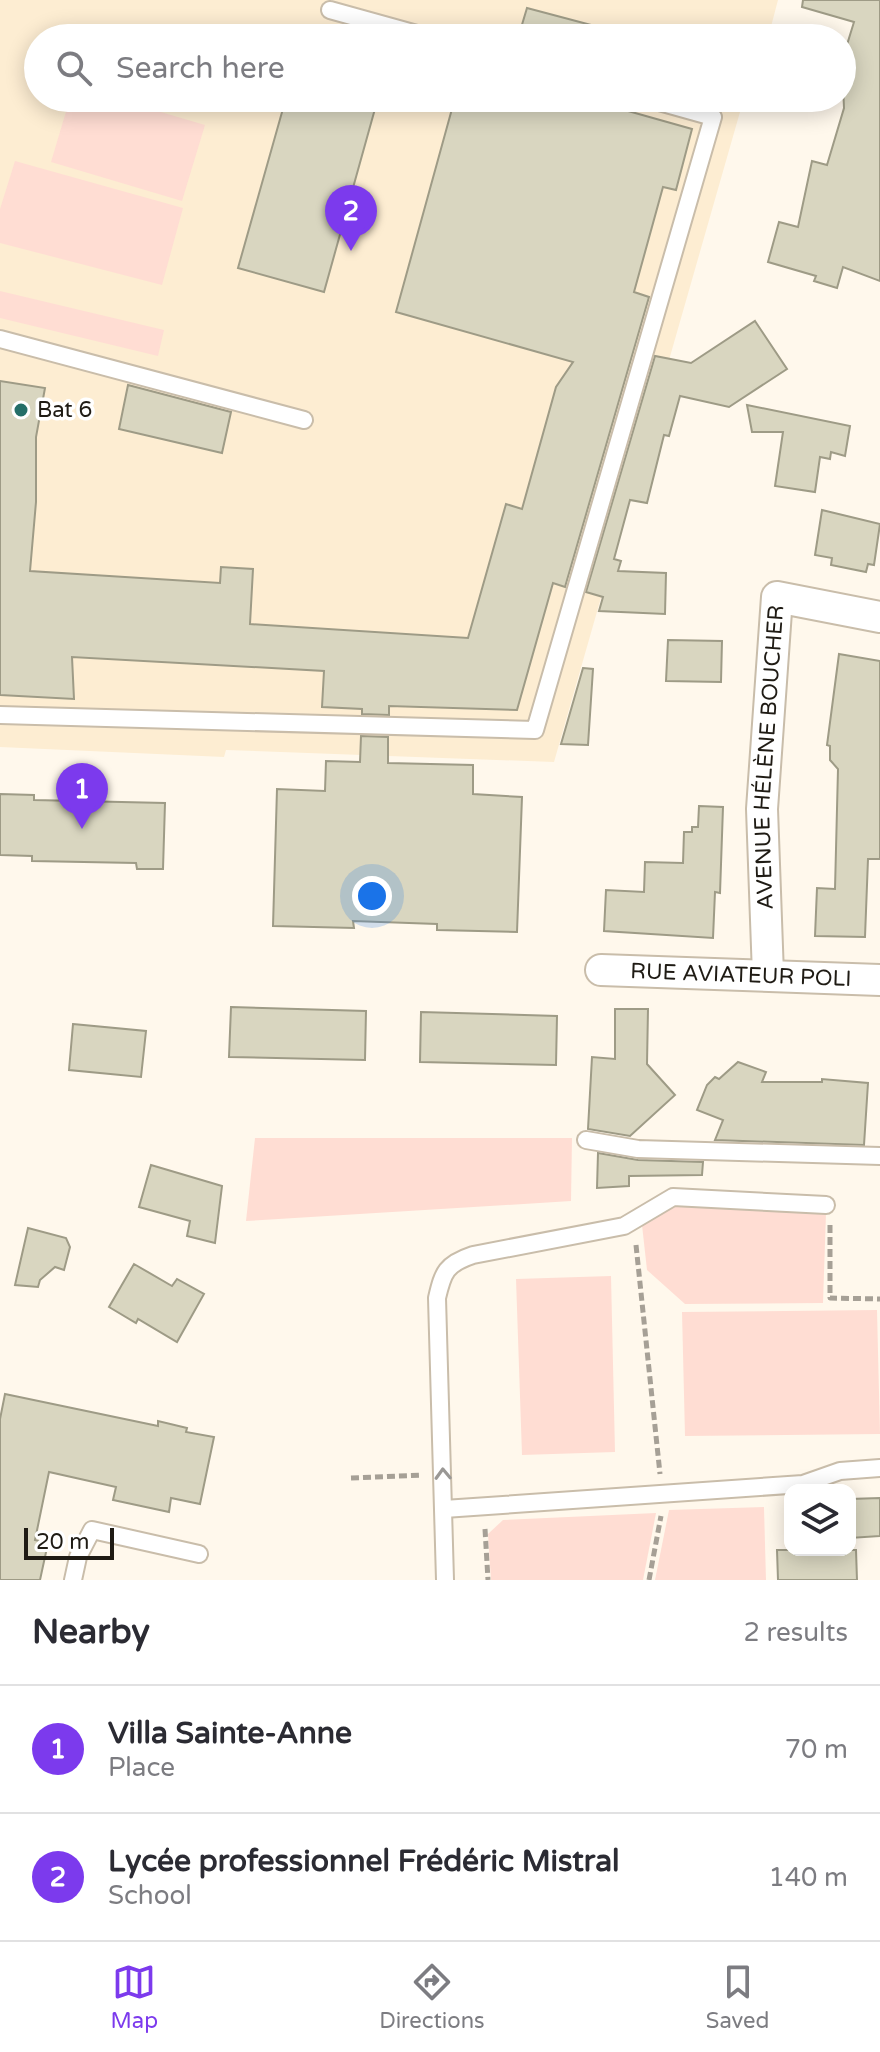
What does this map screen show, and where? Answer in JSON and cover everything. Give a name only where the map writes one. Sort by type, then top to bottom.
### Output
[{"type":"street","name":"AVENUE HÉLÈNE BOUCHER","points":[[768,975],[762,809],[777,597],[880,617]]},
{"type":"street","name":"RUE AVIATEUR POLI","points":[[601,970],[880,980]]},
{"type":"lane","points":[[330,10],[380,24]]},
{"type":"lane","points":[[0,715],[535,730],[713,117],[695,112]]},
{"type":"lane","points":[[0,339],[304,420]]},
{"type":"lane","points":[[586,1140],[638,1149],[880,1156]]},
{"type":"lane","points":[[445,1580],[437,1298],[441,1280],[454,1261],[624,1226],[673,1197],[826,1205]]},
{"type":"lane","points":[[444,1509],[803,1484],[840,1471],[880,1468]]},
{"type":"lane","points":[[73,1580],[78,1557],[92,1530],[199,1554]]},
{"type":"path","points":[[826,1205],[831,1213],[830,1298],[880,1299]]},
{"type":"path","points":[[633,1220],[662,1493],[649,1580]]},
{"type":"shaded area","points":[[0,0],[778,0],[772,24],[24,24],[24,112],[740,112],[554,762],[226,750],[224,757],[0,747]]},
{"type":"shaded area","points":[[66,112],[161,112],[205,125],[182,201],[51,162]]},
{"type":"shaded area","points":[[15,161],[183,208],[162,285],[0,243],[0,209]]},
{"type":"shaded area","points":[[0,291],[164,330],[158,356],[0,318]]},
{"type":"shaded area","points":[[255,1138],[572,1138],[571,1201],[246,1221]]},
{"type":"shaded area","points":[[670,1206],[826,1213],[823,1303],[685,1304],[647,1270],[642,1225]]},
{"type":"shaded area","points":[[611,1276],[615,1452],[522,1455],[516,1279]]},
{"type":"shaded area","points":[[877,1310],[880,1434],[685,1436],[682,1312]]},
{"type":"shaded area","points":[[764,1507],[766,1580],[655,1580],[669,1510]]},
{"type":"shaded area","points":[[656,1513],[643,1580],[491,1580],[488,1534],[503,1520]]},
{"type":"building","points":[[803,0],[880,0],[880,281],[843,267],[837,288],[814,281],[816,276],[768,262],[779,222],[798,227],[812,161],[827,165],[843,112],[856,112],[856,24],[802,7]]},
{"type":"building","points":[[527,8],[587,24],[522,24]]},
{"type":"building","points":[[282,112],[374,112],[324,292],[238,268]]},
{"type":"building","points":[[451,112],[632,112],[692,129],[676,190],[663,187],[634,292],[649,297],[565,587],[553,583],[517,710],[389,706],[389,715],[362,714],[362,709],[322,707],[324,671],[72,657],[74,699],[0,695],[0,381],[45,388],[36,437],[36,502],[30,571],[220,583],[221,567],[253,569],[250,624],[468,638],[506,504],[522,509],[556,387],[573,362],[396,312]]},
{"type":"building","points":[[755,321],[787,369],[729,407],[680,396],[669,436],[664,435],[647,503],[630,500],[614,559],[621,561],[618,571],[666,573],[665,614],[599,611],[603,597],[586,592],[655,356],[691,363]]},
{"type":"building","points":[[128,385],[231,412],[222,453],[119,429]]},
{"type":"building","points":[[747,405],[850,426],[845,456],[831,452],[830,459],[820,457],[815,492],[775,486],[783,432],[752,432]]},
{"type":"building","points":[[822,510],[880,524],[874,565],[868,564],[866,572],[831,565],[832,558],[815,555]]},
{"type":"building","points":[[668,640],[722,641],[721,682],[666,681]]},
{"type":"building","points":[[839,654],[880,661],[880,859],[868,859],[865,937],[815,936],[817,888],[835,889],[838,769],[830,760],[830,746],[827,745]]},
{"type":"building","points":[[583,668],[593,669],[588,745],[561,744]]},
{"type":"building","points":[[361,736],[388,737],[388,763],[473,765],[473,794],[522,797],[517,932],[437,930],[437,924],[353,921],[354,928],[273,926],[277,789],[325,791],[326,761],[360,762]]},
{"type":"building","points":[[0,794],[34,795],[34,800],[165,803],[163,869],[137,869],[136,863],[32,861],[32,856],[0,855]]},
{"type":"building","points":[[699,806],[723,807],[720,893],[715,892],[713,938],[604,931],[606,890],[644,892],[645,862],[683,863],[684,832],[692,832],[692,827],[698,827]]},
{"type":"building","points":[[231,1007],[366,1011],[365,1060],[229,1057]]},
{"type":"building","points":[[615,1009],[648,1009],[647,1064],[675,1095],[630,1136],[588,1129],[592,1057],[615,1059]]},
{"type":"building","points":[[421,1012],[557,1016],[556,1065],[420,1062]]},
{"type":"building","points":[[73,1024],[146,1031],[141,1077],[69,1070]]},
{"type":"building","points":[[738,1062],[766,1072],[762,1082],[822,1082],[822,1079],[868,1083],[864,1145],[715,1140],[723,1120],[697,1110],[707,1085]]},
{"type":"building","points":[[598,1153],[638,1160],[703,1162],[702,1175],[629,1176],[629,1186],[597,1188]]},
{"type":"building","points":[[151,1165],[222,1186],[215,1243],[187,1236],[190,1221],[139,1207]]},
{"type":"building","points":[[28,1228],[66,1238],[70,1247],[64,1270],[55,1267],[40,1280],[38,1287],[15,1285]]},
{"type":"building","points":[[134,1264],[172,1286],[177,1279],[204,1294],[177,1342],[138,1319],[136,1323],[109,1307]]},
{"type":"building","points":[[5,1394],[158,1426],[158,1421],[187,1428],[186,1432],[214,1437],[200,1504],[171,1498],[169,1512],[113,1500],[116,1487],[49,1472],[35,1540],[48,1543],[40,1580],[0,1580],[0,1419]]},
{"type":"building","points":[[880,1498],[880,1536],[856,1538],[856,1499]]},
{"type":"building","points":[[777,1550],[784,1550],[784,1556],[856,1556],[856,1550],[857,1580],[778,1580]]},
{"type":"place","name":"Lycée professionnel Frédéric Mistral","points":[[351,251]]},
{"type":"place","name":"Bat 6","points":[[21,410]]},
{"type":"place","name":"Villa Sainte-Anne","points":[[82,829]]}]
